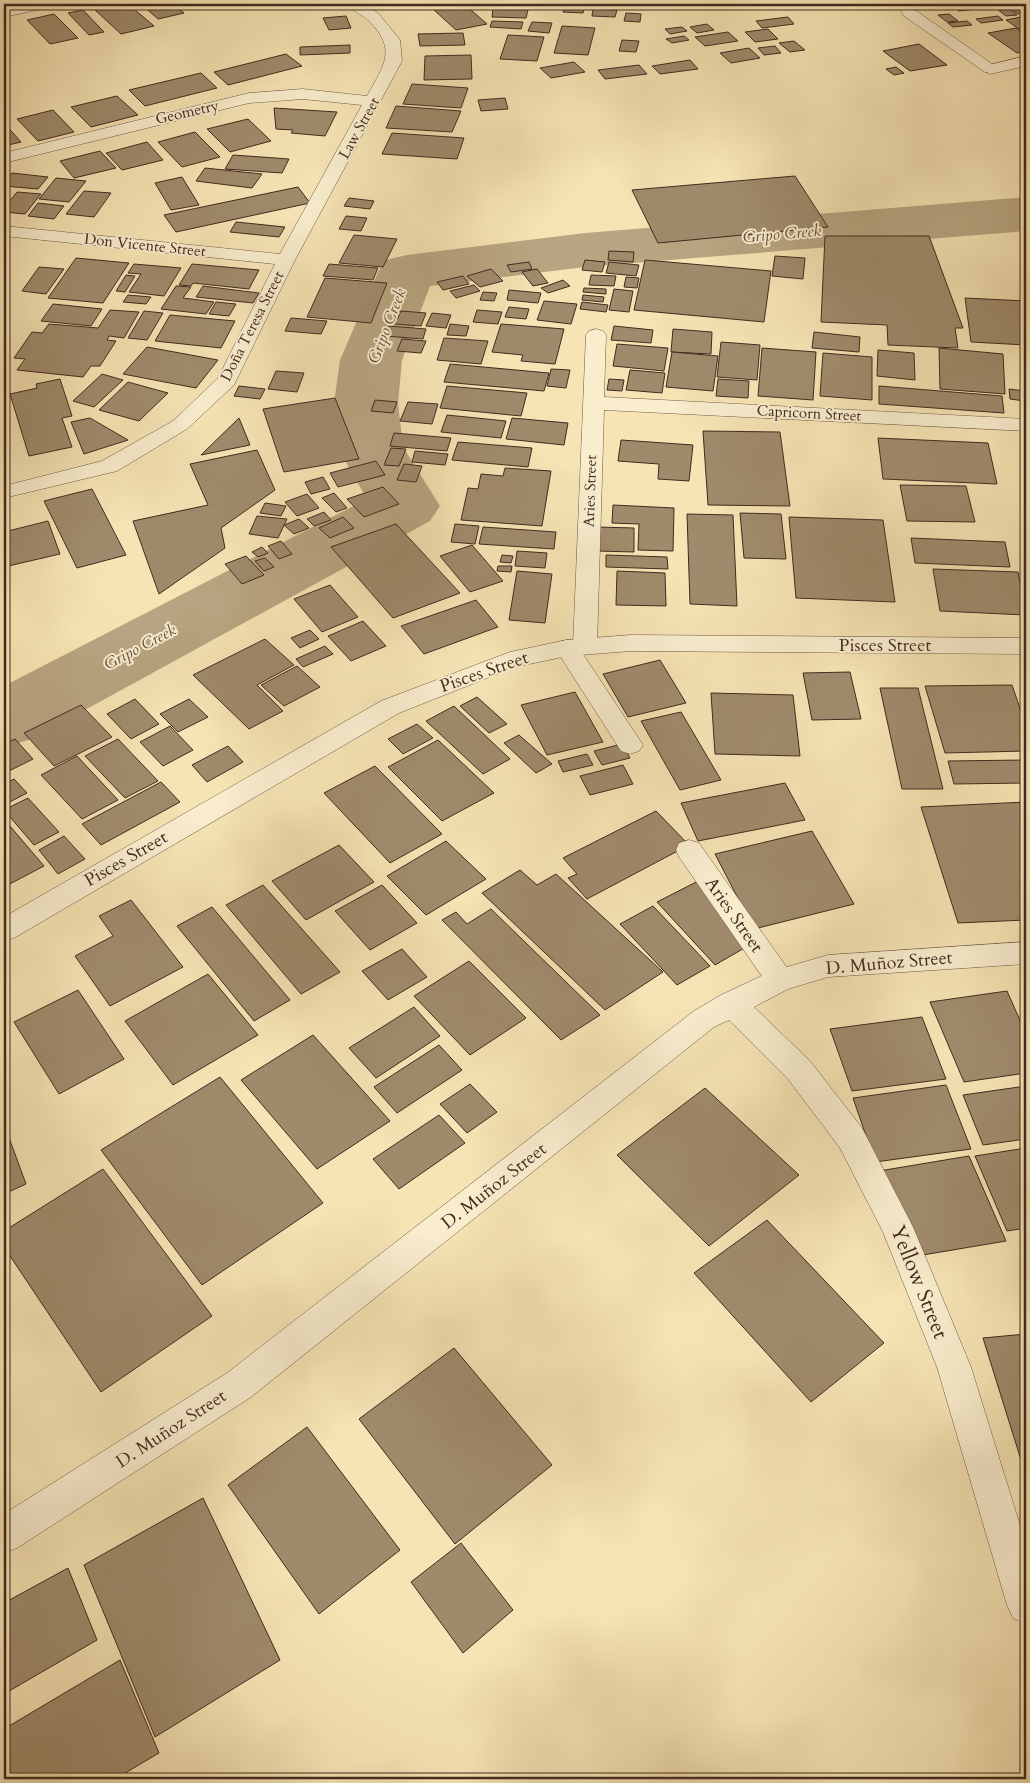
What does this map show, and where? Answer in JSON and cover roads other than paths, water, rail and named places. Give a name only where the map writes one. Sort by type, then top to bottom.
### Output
[{"type":"street","points":[[4,13],[46,4]]},
{"type":"street","name":"Law Street","points":[[286,260],[394,62],[392,40],[373,16],[354,4]]},
{"type":"street","points":[[925,4],[911,6],[907,9],[909,13],[990,69],[1026,61]]},
{"type":"street","name":"Geometry","points":[[4,158],[249,98],[303,94],[374,101]]},
{"type":"street","name":"Don Vicente Street","points":[[4,231],[286,260]]},
{"type":"street","name":"Doña Teresa Street","points":[[4,492],[109,466],[180,425],[227,381],[286,260]]},
{"type":"street","name":"Aries Street","points":[[576,647],[596,335]]},
{"type":"street","name":"Capricorn Street","points":[[592,403],[1026,425]]},
{"type":"street","name":"Pisces Street","points":[[4,930],[390,708],[510,660],[576,647],[631,643],[1026,646]]},
{"type":"street","points":[[576,647],[630,745]]},
{"type":"street","name":"Aries Street","points":[[689,850],[780,980]]},
{"type":"street","name":"D. Muñoz Street","points":[[4,1535],[239,1385],[704,1019],[731,1003],[780,980],[828,966],[1026,953]]},
{"type":"street","name":"Yellow Street","points":[[731,1003],[799,1070],[851,1138],[897,1227],[954,1367],[1026,1605]]},
{"type":"waterway","name":"Gripo Creek","points":[[4,720],[406,506],[370,447],[366,403],[371,360],[407,272],[585,250],[1026,214]]}]
